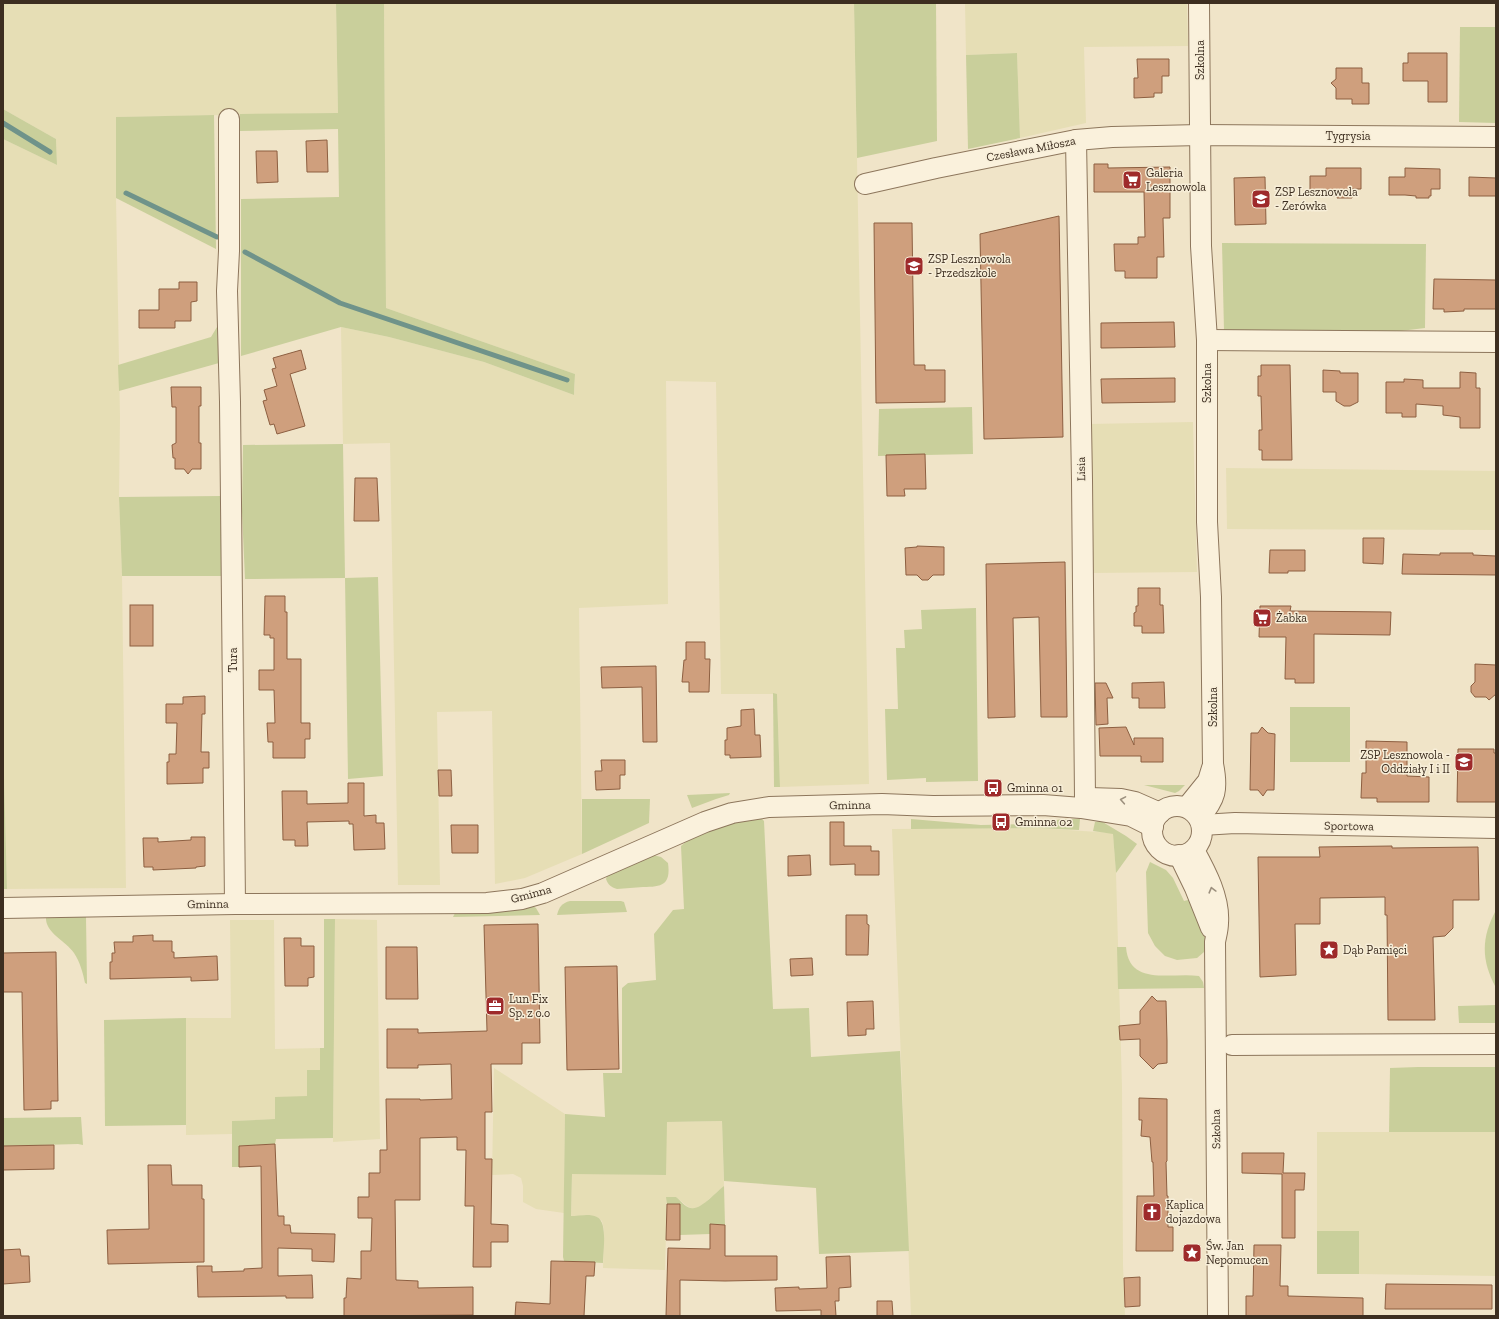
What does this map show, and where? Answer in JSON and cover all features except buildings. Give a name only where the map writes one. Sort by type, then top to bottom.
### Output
[{"type":"street","name":"Szkolna","points":[[1196,817],[1213,764],[1211,597],[1207,522],[1207,340],[1201,246],[1199,3]]},
{"type":"street","name":"Tura","points":[[229,119],[229,251],[227,291],[230,416],[235,904]]},
{"type":"street","name":"Tygrysia","points":[[1200,135],[1496,136]]},
{"type":"street","name":"Czesława Miłosza","points":[[866,184],[936,168],[1076,140],[1112,137],[1200,135]]},
{"type":"street","name":"Lisia","points":[[1076,140],[1082,472],[1085,798]]},
{"type":"street","points":[[1207,340],[1496,342]]},
{"type":"street","name":"Gminna","points":[[1043,804],[1085,798],[1121,799],[1135,802],[1156,820]]},
{"type":"street","name":"Gminna","points":[[3,908],[235,904],[487,903],[522,899],[558,887],[705,822],[732,813],[769,807],[882,804],[932,806],[1043,804],[1081,808],[1156,820]]},
{"type":"street","points":[[1179,805],[1196,817],[1202,833],[1200,842],[1186,853],[1166,853],[1160,848],[1153,836],[1156,820],[1171,806],[1179,805]]},
{"type":"street","name":"Sportowa","points":[[1196,817],[1235,823],[1496,828]]},
{"type":"street","name":"Szkolna","points":[[1186,853],[1210,882],[1218,912],[1215,942],[1218,1316]]},
{"type":"street","points":[[1232,1044],[1496,1044]]},
{"type":"shaded area","points":[[3,3],[336,3],[338,113],[116,117],[120,417],[119,497],[122,576],[126,888],[7,889],[3,737],[3,139],[57,165],[56,139],[3,109]]},
{"type":"shaded area","points":[[384,3],[854,3],[869,784],[780,787],[777,694],[721,694],[716,382],[666,381],[668,604],[579,608],[582,854],[525,878],[495,884],[492,711],[437,712],[440,885],[398,885],[390,443],[343,444],[341,327],[389,337],[484,362],[574,395],[575,374],[386,308]]},
{"type":"shaded area","points":[[965,3],[1187,3],[1188,46],[1084,47],[1086,123],[1020,138],[1017,53],[966,55]]},
{"type":"shaded area","points":[[1193,422],[1197,572],[1091,573],[1089,424]]},
{"type":"shaded area","points":[[1226,468],[1496,471],[1496,530],[1227,529]]},
{"type":"shaded area","points":[[1038,828],[1113,833],[1116,873],[1122,1087],[1123,1265],[1125,1316],[911,1316],[892,829]]},
{"type":"shaded area","points":[[335,919],[377,920],[380,1139],[333,1142]]},
{"type":"shaded area","points":[[230,920],[274,920],[275,1049],[320,1048],[320,1071],[307,1096],[276,1119],[232,1121],[232,1134],[186,1135],[186,1018],[231,1018]]},
{"type":"shaded area","points":[[494,1068],[565,1114],[564,1213],[536,1209],[523,1202],[523,1186],[521,1178],[513,1174],[492,1175]]},
{"type":"shaded area","points":[[722,1121],[724,1186],[699,1208],[693,1209],[676,1197],[667,1197],[665,1270],[603,1268],[604,1230],[602,1221],[597,1217],[586,1215],[571,1217],[572,1173],[666,1175],[666,1122]]},
{"type":"shaded area","points":[[1317,1132],[1496,1132],[1496,1276],[1359,1274],[1358,1231],[1317,1231]]},
{"type":"green space","points":[[336,3],[384,3],[386,308],[575,374],[574,395],[484,362],[389,337],[341,327],[241,356],[241,199],[339,197],[338,129],[240,131],[240,114],[338,113]]},
{"type":"green space","points":[[854,3],[936,3],[937,141],[857,158]]},
{"type":"green space","points":[[1460,27],[1496,27],[1496,123],[1459,122]]},
{"type":"green space","points":[[1017,53],[1020,138],[968,149],[966,55]]},
{"type":"green space","points":[[3,109],[56,139],[57,165],[3,139]]},
{"type":"green space","points":[[214,115],[216,249],[116,198],[116,117]]},
{"type":"green space","points":[[1222,243],[1426,244],[1425,328],[1392,332],[1224,331]]},
{"type":"green space","points":[[217,327],[219,363],[119,391],[118,365],[211,337]]},
{"type":"green space","points":[[972,407],[973,454],[878,456],[879,409]]},
{"type":"green space","points":[[343,444],[345,578],[245,579],[242,512],[243,445]]},
{"type":"green space","points":[[220,496],[222,576],[122,576],[119,497]]},
{"type":"green space","points":[[378,577],[383,776],[348,779],[345,578]]},
{"type":"green space","points":[[976,608],[978,781],[926,782],[926,778],[887,780],[885,709],[898,709],[896,648],[905,648],[904,630],[922,629],[921,610]]},
{"type":"green space","points":[[773,693],[777,694],[780,787],[774,787]]},
{"type":"green space","points":[[1290,707],[1350,707],[1350,762],[1290,762]]},
{"type":"green space","points":[[3,737],[7,889],[3,889]]},
{"type":"green space","points":[[1144,785],[1185,785],[1175,793]]},
{"type":"green space","points":[[730,793],[729,795],[692,808],[687,795]]},
{"type":"green space","points":[[582,799],[650,799],[649,823],[582,854]]},
{"type":"green space","points":[[760,817],[764,821],[773,1009],[809,1008],[811,1057],[900,1051],[909,1251],[819,1254],[816,1188],[724,1181],[722,1121],[667,1122],[666,1175],[572,1174],[571,1216],[591,1215],[600,1220],[604,1231],[603,1263],[564,1261],[565,1114],[605,1117],[603,1073],[622,1073],[622,988],[628,983],[656,980],[654,934],[673,910],[684,909],[681,846],[698,835],[708,831]]},
{"type":"green space","points":[[911,819],[981,825],[1036,824],[1062,819],[1080,819],[1079,830],[1038,828],[911,829]]},
{"type":"green space","points":[[1101,821],[1137,844],[1116,873],[1113,834],[1093,831],[1095,822]]},
{"type":"green space","points":[[653,855],[661,857],[668,863],[668,876],[664,883],[655,886],[617,889],[611,887],[608,883],[606,879],[607,876]]},
{"type":"green space","points":[[1150,862],[1166,870],[1173,878],[1184,901],[1192,899],[1204,927],[1207,943],[1204,952],[1197,958],[1177,960],[1165,956],[1155,946],[1148,933],[1146,872]]},
{"type":"green space","points":[[570,901],[621,901],[624,902],[627,912],[557,915],[561,906]]},
{"type":"green space","points":[[531,905],[536,908],[540,915],[453,917],[455,913]]},
{"type":"green space","points":[[1496,910],[1496,988],[1491,978],[1485,958],[1485,940],[1491,920]]},
{"type":"green space","points":[[84,915],[86,917],[87,984],[85,983],[81,968],[74,953],[52,932],[47,923],[46,917]]},
{"type":"green space","points":[[324,919],[335,919],[333,1138],[276,1139],[275,1144],[239,1146],[239,1167],[232,1167],[232,1121],[275,1119],[275,1097],[307,1096],[307,1070],[320,1070],[320,1048],[324,1048]]},
{"type":"green space","points":[[1117,947],[1126,947],[1129,960],[1135,968],[1143,973],[1165,976],[1199,976],[1203,982],[1204,988],[1118,989]]},
{"type":"green space","points":[[1496,1005],[1496,1023],[1459,1023],[1458,1006]]},
{"type":"green space","points":[[186,1018],[186,1125],[105,1126],[104,1020]]},
{"type":"green space","points":[[1496,1067],[1496,1132],[1389,1132],[1390,1068]]},
{"type":"green space","points":[[81,1117],[83,1145],[3,1146],[3,1118]]},
{"type":"green space","points":[[724,1186],[725,1225],[710,1224],[710,1234],[680,1235],[680,1205],[667,1204],[666,1197],[676,1197],[683,1204],[691,1208],[695,1208],[704,1204]]},
{"type":"green space","points":[[1317,1231],[1359,1231],[1359,1274],[1317,1274]]},
{"type":"waterway","points":[[3,123],[50,152]]},
{"type":"waterway","points":[[126,193],[217,237]]},
{"type":"waterway","points":[[245,252],[340,303],[567,380]]},
{"type":"place","name":"Galeria Lesznowola","points":[[1132,180]]},
{"type":"place","name":"ZSP Lesznowola - Zerówka","points":[[1261,199]]},
{"type":"place","name":"ZSP Lesznowola - Przedszkole","points":[[914,266]]},
{"type":"place","name":"Żabka","points":[[1262,618]]},
{"type":"place","name":"ZSP Lesznowola - Oddziały I i II","points":[[1464,762]]},
{"type":"place","name":"Gminna 01","points":[[993,788]]},
{"type":"place","name":"Gminna 02","points":[[1001,822]]},
{"type":"place","name":"Dąb Pamięci","points":[[1329,950]]},
{"type":"place","name":"Lun Fix Sp. z o.o","points":[[495,1006]]},
{"type":"place","name":"Kaplica dojazdowa","points":[[1152,1212]]},
{"type":"place","name":"Św. Jan Nepomucen","points":[[1192,1253]]}]
